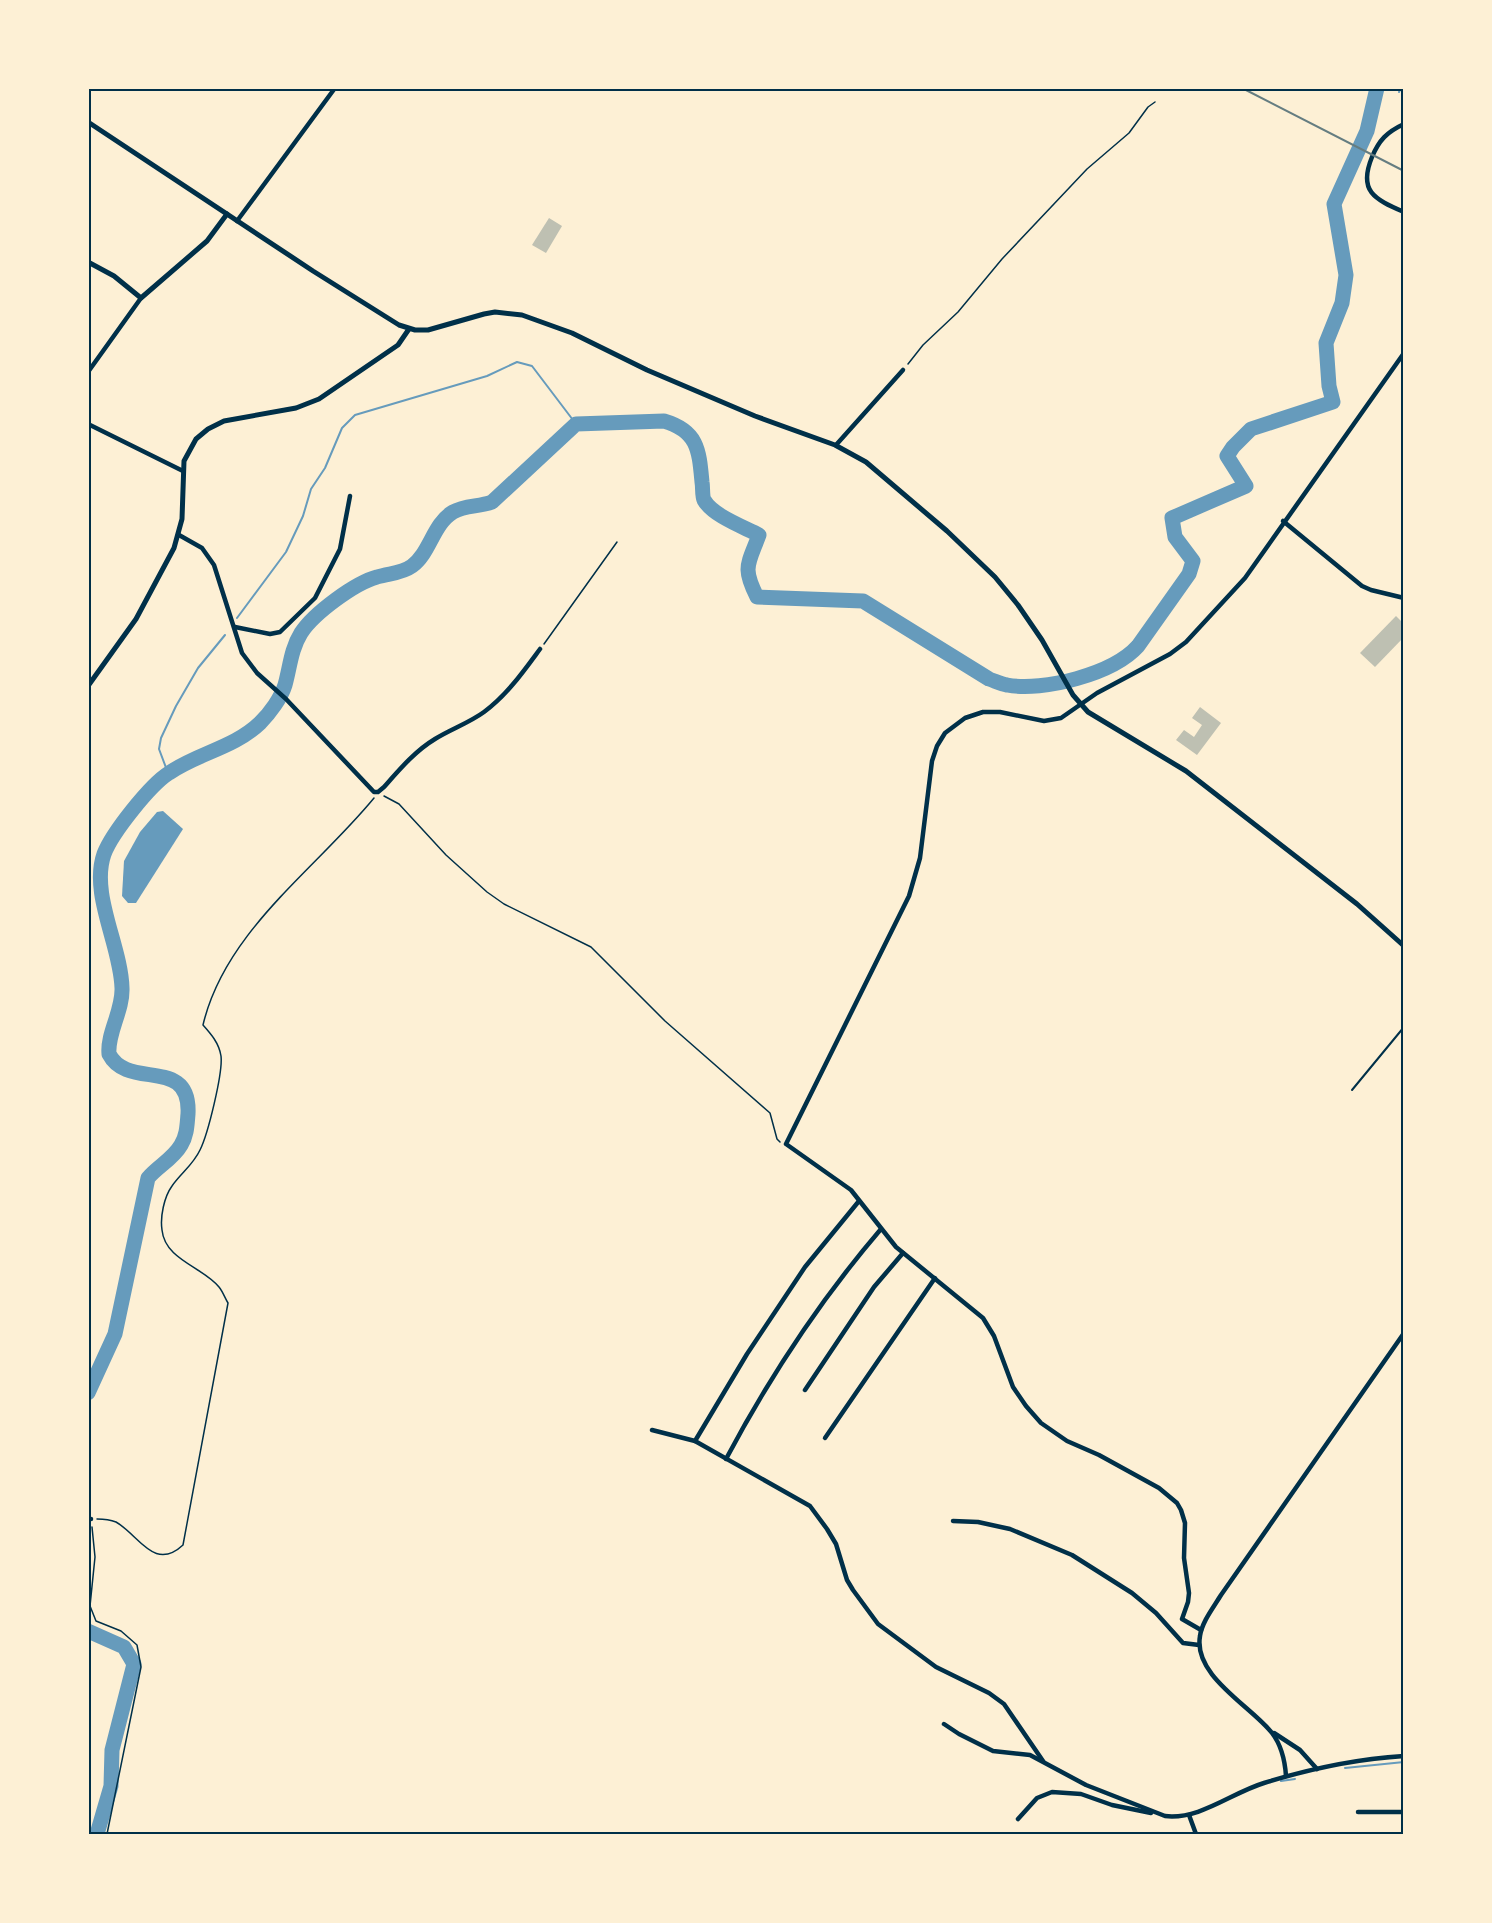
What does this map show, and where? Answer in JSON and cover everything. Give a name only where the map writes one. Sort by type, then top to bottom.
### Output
[{"type":"street","points":[[237,221],[335,88]]},
{"type":"street","points":[[88,122],[384,317],[409,329],[428,330],[484,314],[522,315],[572,333],[648,370],[755,416],[835,445],[872,467],[967,549],[995,577],[1018,605],[1080,704],[1106,724],[1186,771],[1357,904],[1404,945]]},
{"type":"street","points":[[1404,124],[1379,141],[1366,173],[1367,185],[1374,196],[1404,212]]},
{"type":"street","points":[[88,372],[141,298],[207,241],[227,214]]},
{"type":"street","points":[[88,262],[114,276],[141,298]]},
{"type":"street","points":[[88,686],[136,619],[179,535],[182,519],[184,461],[192,444],[208,429],[224,421],[296,408],[319,399],[398,345],[409,329]]},
{"type":"street","points":[[1201,1630],[1182,1619],[1189,1593],[1184,1558],[1185,1523],[1179,1505],[1159,1488],[1099,1455],[1067,1441],[1041,1423],[1026,1407],[1013,1387],[994,1336],[978,1314],[903,1253],[840,1181],[786,1144],[909,896],[920,858],[932,761],[942,738],[957,723],[978,713],[995,711],[1048,721],[1064,717],[1080,704],[1170,654],[1186,642],[1245,578],[1283,521],[1404,353]]},
{"type":"street","points":[[835,445],[903,370]]},
{"type":"street","points":[[88,424],[183,471]]},
{"type":"street","points":[[235,627],[270,634],[280,632],[315,598],[340,549],[350,496]]},
{"type":"street","points":[[1283,521],[1362,586],[1371,591],[1404,598]]},
{"type":"street","points":[[179,535],[202,548],[214,565],[242,653],[257,673],[286,699],[374,792],[378,792],[434,739],[484,712],[504,695],[527,669],[540,649]]},
{"type":"street","points":[[695,1441],[747,1354],[795,1281],[822,1244],[859,1201]]},
{"type":"street","points":[[726,1459],[814,1316],[851,1263],[881,1229]]},
{"type":"street","points":[[805,1390],[874,1287],[903,1253]]},
{"type":"street","points":[[825,1438],[935,1278]]},
{"type":"street","points":[[1317,1769],[1300,1750],[1272,1733],[1210,1672],[1203,1661],[1199,1645],[1201,1630],[1231,1580],[1404,1333]]},
{"type":"street","points":[[652,1430],[695,1441],[810,1506],[836,1544],[847,1580],[878,1624],[936,1667],[988,1693],[1004,1704],[1043,1761]]},
{"type":"street","points":[[953,1521],[978,1522],[1010,1529],[1072,1555],[1132,1593],[1156,1613],[1183,1643],[1199,1645]]},
{"type":"street","points":[[944,1724],[993,1751],[1024,1754],[1043,1761],[1062,1774],[1086,1785],[1165,1816]]},
{"type":"street","points":[[1272,1733],[1283,1755],[1286,1776]]},
{"type":"street","points":[[1018,1819],[1036,1798],[1052,1792],[1081,1794],[1112,1805],[1177,1817],[1189,1815],[1249,1788],[1286,1776],[1355,1761],[1404,1756]]},
{"type":"street","points":[[1358,1812],[1404,1812]]},
{"type":"street","points":[[1189,1815],[1196,1834]]},
{"type":"lane","points":[[1352,1089],[1404,1028]]},
{"type":"path","points":[[903,370],[923,345],[958,312],[1002,259],[1087,169],[1129,133],[1148,107],[1155,102]]},
{"type":"path","points":[[540,649],[617,542]]},
{"type":"path","points":[[107,1834],[141,1667],[137,1645],[122,1631],[96,1621],[90,1606],[95,1557],[90,1519],[115,1522],[142,1545],[164,1556],[175,1552],[183,1545],[228,1303],[219,1286],[177,1255],[166,1243],[162,1231],[162,1212],[171,1187],[190,1167],[201,1149],[220,1077],[221,1055],[215,1039],[203,1025],[207,1008],[227,964],[255,927],[378,792],[399,804],[446,855],[487,892],[504,904],[591,947],[665,1021],[770,1113],[777,1137]]},
{"type":"water","points":[[163,811],[183,829],[136,903],[128,903],[122,896],[124,861],[140,832],[157,812]]},
{"type":"building","points":[[549,218],[562,226],[546,253],[532,245]]},
{"type":"building","points":[[1396,616],[1404,624],[1404,637],[1375,667],[1360,653]]},
{"type":"building","points":[[1200,707],[1221,723],[1197,755],[1176,740],[1184,730],[1194,737],[1202,725],[1192,718]]},
{"type":"waterway","points":[[88,1393],[115,1334],[148,1178],[181,1145],[186,1134],[188,1114],[186,1096],[180,1085],[169,1079],[130,1071],[118,1065],[109,1054],[110,1038],[122,997],[122,988],[117,955],[103,903],[101,870],[104,854],[123,822],[161,779],[180,766],[239,739],[264,719],[283,690],[293,652],[307,625],[358,585],[377,577],[408,569],[423,554],[446,517],[462,508],[492,502],[576,424],[664,421],[684,430],[695,443],[700,460],[703,498],[708,506],[721,516],[759,535],[748,566],[749,579],[757,597],[863,601],[989,679],[1007,685],[1039,686],[1058,683],[1077,679],[1112,665],[1138,646],[1189,574],[1193,561],[1175,537],[1172,518],[1246,486],[1227,456],[1251,429],[1333,402],[1329,386],[1326,343],[1342,303],[1346,275],[1334,204],[1367,131],[1377,88]]},
{"type":"waterway","points":[[1399,92],[1401,88]]},
{"type":"waterway","points":[[237,618],[286,552],[303,516],[311,489],[325,468],[342,428],[355,415],[487,376],[517,362],[532,366],[576,424]]},
{"type":"waterway","points":[[168,773],[159,749],[161,738],[198,668],[225,635]]},
{"type":"waterway","points":[[88,1631],[124,1647],[134,1664],[112,1750],[111,1786],[97,1834]]},
{"type":"waterway","points":[[1345,1768],[1404,1762]]},
{"type":"waterway","points":[[1281,1781],[1295,1779]]},
{"type":"railway","points":[[1242,88],[1404,171]]}]
